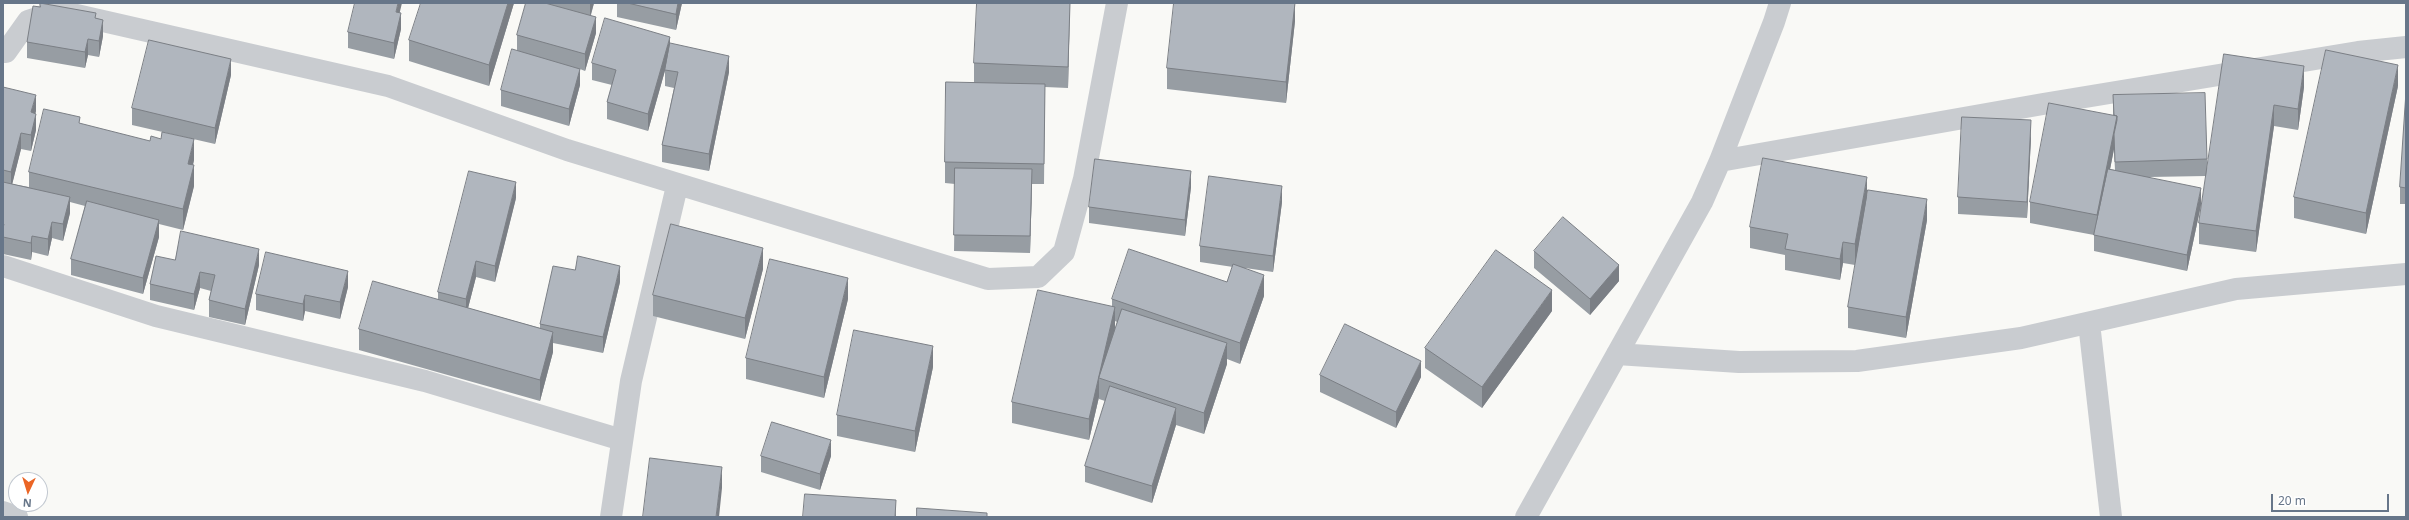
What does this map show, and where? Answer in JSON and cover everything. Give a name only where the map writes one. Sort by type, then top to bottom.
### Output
[{"type":"street","points":[[3,52],[6,52],[28,21],[59,11],[388,86],[567,150],[677,186],[988,279],[1038,277],[1064,252],[1084,179],[1117,3]]},
{"type":"street","points":[[1526,517],[1702,202],[1720,161],[1780,3]]},
{"type":"street","points":[[1720,161],[2043,104],[2358,52],[2406,47]]},
{"type":"street","points":[[611,517],[631,381],[677,186]]},
{"type":"street","points":[[3,266],[156,316],[425,381],[622,440]]},
{"type":"street","points":[[1617,354],[1739,362],[1857,361],[2021,338],[2236,289],[2406,274]]},
{"type":"street","points":[[2089,323],[2111,517]]},
{"type":"street","points":[[3,512],[17,517]]},
{"type":"building","points":[[40,3],[96,13],[95,18],[103,20],[99,41],[88,39],[85,52],[27,42],[33,6],[40,7]]},
{"type":"building","points":[[355,3],[398,3],[396,12],[401,13],[394,43],[348,32]]},
{"type":"building","points":[[421,3],[508,3],[489,65],[409,40]]},
{"type":"building","points":[[526,3],[545,3],[596,17],[585,54],[517,35]]},
{"type":"building","points":[[628,3],[678,3],[676,14]]},
{"type":"building","points":[[977,3],[1070,3],[1068,67],[974,63]]},
{"type":"building","points":[[1174,3],[1295,3],[1286,82],[1167,68]]},
{"type":"building","points":[[605,18],[670,37],[648,114],[607,102],[616,70],[592,63]]},
{"type":"building","points":[[149,40],[231,59],[215,128],[132,108]]},
{"type":"building","points":[[670,43],[729,56],[709,154],[662,145],[678,72],[665,70]]},
{"type":"building","points":[[512,49],[580,69],[569,109],[501,90]]},
{"type":"building","points":[[2326,50],[2398,65],[2366,213],[2294,197]]},
{"type":"building","points":[[2224,54],[2304,66],[2298,109],[2274,105],[2256,231],[2199,223]]},
{"type":"building","points":[[946,82],[1045,84],[1044,164],[945,162]]},
{"type":"building","points":[[3,87],[36,95],[31,112],[36,114],[31,135],[21,133],[11,172],[3,170]]},
{"type":"building","points":[[2406,92],[2406,188],[2400,187]]},
{"type":"building","points":[[2205,93],[2207,159],[2115,162],[2114,134],[2117,116],[2114,115],[2113,95]]},
{"type":"building","points":[[2049,103],[2117,116],[2097,215],[2030,202]]},
{"type":"building","points":[[44,109],[80,117],[79,123],[150,141],[151,136],[161,139],[162,132],[194,139],[188,164],[194,165],[183,209],[29,172]]},
{"type":"building","points":[[1962,117],[2031,120],[2027,202],[1958,197]]},
{"type":"building","points":[[1763,158],[1867,177],[1855,244],[1843,242],[1840,259],[1785,249],[1788,234],[1750,227]]},
{"type":"building","points":[[1095,159],[1191,171],[1185,220],[1089,207]]},
{"type":"building","points":[[955,168],[1032,169],[1030,236],[954,235]]},
{"type":"building","points":[[2108,169],[2201,188],[2187,255],[2094,235]]},
{"type":"building","points":[[469,171],[516,182],[495,266],[476,261],[466,299],[438,292]]},
{"type":"building","points":[[1209,176],[1282,186],[1273,256],[1200,246]]},
{"type":"building","points":[[3,182],[70,197],[63,224],[52,222],[48,239],[32,236],[31,243],[3,237]]},
{"type":"building","points":[[1868,190],[1927,199],[1906,317],[1848,307]]},
{"type":"building","points":[[87,201],[159,220],[143,278],[71,259]]},
{"type":"building","points":[[1563,217],[1619,265],[1590,299],[1534,251]]},
{"type":"building","points":[[671,224],[763,248],[745,318],[653,295]]},
{"type":"building","points":[[181,231],[259,249],[245,309],[209,300],[215,275],[200,272],[194,294],[150,284],[156,256],[175,260]]},
{"type":"building","points":[[1129,249],[1227,282],[1233,264],[1264,275],[1240,343],[1112,299]]},
{"type":"building","points":[[1496,250],[1552,290],[1482,387],[1425,348]]},
{"type":"building","points":[[266,252],[348,271],[340,302],[305,295],[303,304],[256,294]]},
{"type":"building","points":[[578,256],[620,266],[603,337],[540,324],[553,266],[575,270]]},
{"type":"building","points":[[770,259],[848,278],[824,377],[746,358]]},
{"type":"building","points":[[373,281],[553,332],[540,380],[359,329]]},
{"type":"building","points":[[1038,290],[1115,307],[1089,419],[1012,402]]},
{"type":"building","points":[[1122,309],[1227,343],[1204,413],[1099,378]]},
{"type":"building","points":[[1345,324],[1421,361],[1396,412],[1320,375]]},
{"type":"building","points":[[854,330],[933,346],[915,431],[837,415]]},
{"type":"building","points":[[1110,386],[1176,408],[1152,486],[1085,466]]},
{"type":"building","points":[[772,422],[831,440],[820,474],[761,456]]},
{"type":"building","points":[[650,458],[722,467],[716,517],[643,517]]},
{"type":"building","points":[[805,494],[896,500],[895,517],[803,517]]},
{"type":"building","points":[[917,508],[987,513],[987,517],[917,517]]}]
